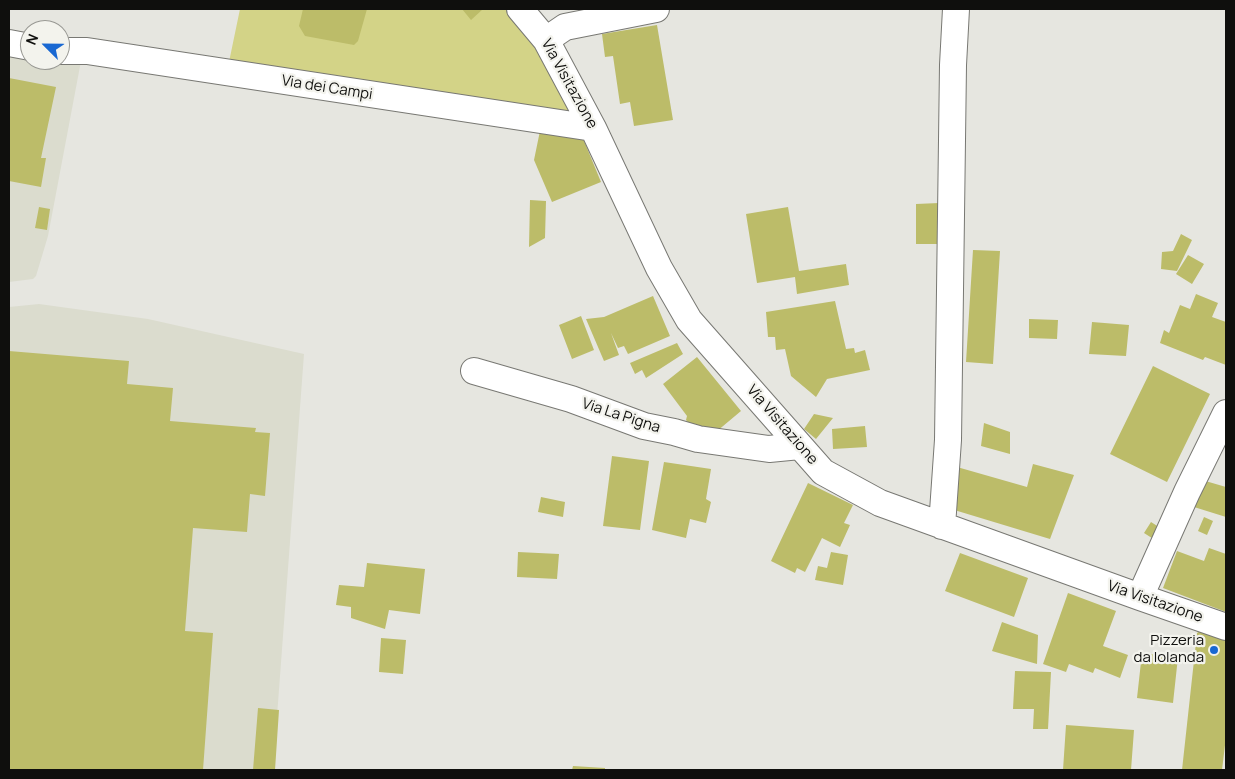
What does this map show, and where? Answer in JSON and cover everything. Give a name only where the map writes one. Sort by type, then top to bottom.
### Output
[{"type":"street","name":"Via Visitazione","points":[[520,9],[546,40],[593,128],[659,268],[689,320],[823,472],[880,503],[1226,627]]},
{"type":"street","points":[[546,40],[565,27],[656,9]]},
{"type":"street","points":[[942,526],[948,440],[953,66],[956,9]]},
{"type":"street","name":"Via dei Campi","points":[[70,51],[87,51],[593,128]]},
{"type":"street","name":"Via La Pigna","points":[[474,371],[571,399],[644,426],[698,439],[769,449],[800,446]]},
{"type":"street","points":[[1140,597],[1187,492],[1226,413]]},
{"type":"shaded area","points":[[240,9],[510,9],[534,41],[572,115],[345,81],[341,76],[229,62]]},
{"type":"shaded area","points":[[9,51],[20,53],[20,70],[70,70],[70,61],[81,61],[48,236],[36,276],[33,279],[9,282]]},
{"type":"shaded area","points":[[39,304],[148,319],[304,354],[273,770],[9,770],[9,307]]},
{"type":"building","points":[[303,9],[367,9],[358,41],[354,45],[305,36],[299,26]]},
{"type":"building","points":[[462,9],[483,9],[471,20]]},
{"type":"building","points":[[657,25],[673,120],[634,126],[630,102],[620,104],[613,56],[605,57],[602,34]]},
{"type":"building","points":[[9,78],[56,87],[41,158],[46,158],[41,187],[9,181]]},
{"type":"building","points":[[541,126],[580,131],[601,182],[552,202],[534,160]]},
{"type":"building","points":[[530,200],[546,201],[545,238],[529,247]]},
{"type":"building","points":[[939,203],[939,244],[916,244],[916,204]]},
{"type":"building","points":[[39,207],[50,209],[47,230],[35,228]]},
{"type":"building","points":[[788,207],[799,271],[846,264],[849,285],[797,294],[795,277],[757,283],[746,214]]},
{"type":"building","points":[[1181,234],[1192,240],[1177,271],[1161,269],[1162,252],[1173,251]]},
{"type":"building","points":[[973,250],[1000,251],[993,364],[966,362]]},
{"type":"building","points":[[1188,255],[1204,264],[1192,284],[1176,274]]},
{"type":"building","points":[[1196,294],[1218,303],[1212,317],[1226,322],[1226,365],[1205,357],[1203,360],[1160,343],[1164,330],[1169,333],[1180,305],[1190,309]]},
{"type":"building","points":[[653,296],[670,336],[628,354],[624,346],[618,348],[611,333],[619,355],[604,361],[586,319],[604,317]]},
{"type":"building","points":[[835,301],[846,349],[854,348],[855,353],[865,350],[870,370],[827,379],[816,397],[791,376],[785,349],[776,350],[775,337],[768,337],[766,312]]},
{"type":"building","points":[[581,316],[594,350],[572,359],[559,325]]},
{"type":"building","points":[[1029,319],[1058,320],[1057,339],[1029,338]]},
{"type":"building","points":[[1092,322],[1129,325],[1126,356],[1089,354]]},
{"type":"building","points":[[677,343],[683,354],[646,378],[642,370],[635,374],[630,363]]},
{"type":"building","points":[[9,351],[129,361],[127,384],[173,388],[170,421],[256,428],[255,432],[270,433],[265,496],[250,494],[247,532],[193,528],[185,631],[213,633],[203,770],[9,770]]},
{"type":"building","points":[[697,357],[741,411],[704,442],[686,420],[687,416],[663,384]]},
{"type":"building","points":[[1153,366],[1210,394],[1167,482],[1110,454]]},
{"type":"building","points":[[814,414],[833,418],[816,439],[804,429]]},
{"type":"building","points":[[984,423],[1010,432],[1010,454],[981,446]]},
{"type":"building","points":[[865,426],[867,447],[833,449],[832,429]]},
{"type":"building","points":[[612,456],[649,461],[640,530],[603,526]]},
{"type":"building","points":[[664,462],[711,469],[706,499],[711,502],[706,523],[690,519],[686,538],[652,530]]},
{"type":"building","points":[[1033,464],[1074,475],[1050,539],[951,509],[957,467],[1027,487]]},
{"type":"building","points":[[1202,480],[1226,487],[1226,517],[1194,507]]},
{"type":"building","points":[[808,483],[853,505],[844,523],[850,525],[840,547],[822,538],[805,572],[797,568],[795,573],[771,561]]},
{"type":"building","points":[[541,497],[565,502],[563,517],[538,512]]},
{"type":"building","points":[[1204,517],[1213,521],[1207,535],[1198,531]]},
{"type":"building","points":[[1151,522],[1162,529],[1155,540],[1144,533]]},
{"type":"building","points":[[1209,548],[1226,554],[1226,612],[1163,588],[1177,551],[1204,561]]},
{"type":"building","points":[[518,552],[559,554],[557,579],[517,577]]},
{"type":"building","points":[[831,552],[848,555],[843,585],[815,580],[818,566],[827,568]]},
{"type":"building","points":[[960,553],[1028,578],[1014,617],[945,591]]},
{"type":"building","points":[[367,563],[425,569],[420,614],[389,610],[385,629],[351,618],[351,607],[336,605],[339,585],[364,587]]},
{"type":"building","points":[[1068,593],[1116,611],[1103,646],[1128,655],[1120,678],[1095,668],[1093,673],[1069,664],[1066,672],[1043,664]]},
{"type":"building","points":[[1002,622],[1038,635],[1037,664],[992,651]]},
{"type":"building","points":[[1203,629],[1226,636],[1226,737],[1222,770],[1182,770],[1197,633]]},
{"type":"building","points":[[381,638],[406,640],[403,674],[379,672]]},
{"type":"building","points":[[1142,653],[1178,657],[1173,703],[1137,698]]},
{"type":"building","points":[[1015,671],[1051,672],[1048,729],[1033,729],[1034,709],[1013,709]]},
{"type":"building","points":[[258,708],[279,710],[275,770],[253,770]]},
{"type":"building","points":[[1066,725],[1134,730],[1131,770],[1063,770]]},
{"type":"building","points":[[573,766],[605,768],[605,770],[572,770]]},
{"type":"place","name":"Pizzeria da Iolanda","points":[[1214,650]]}]
